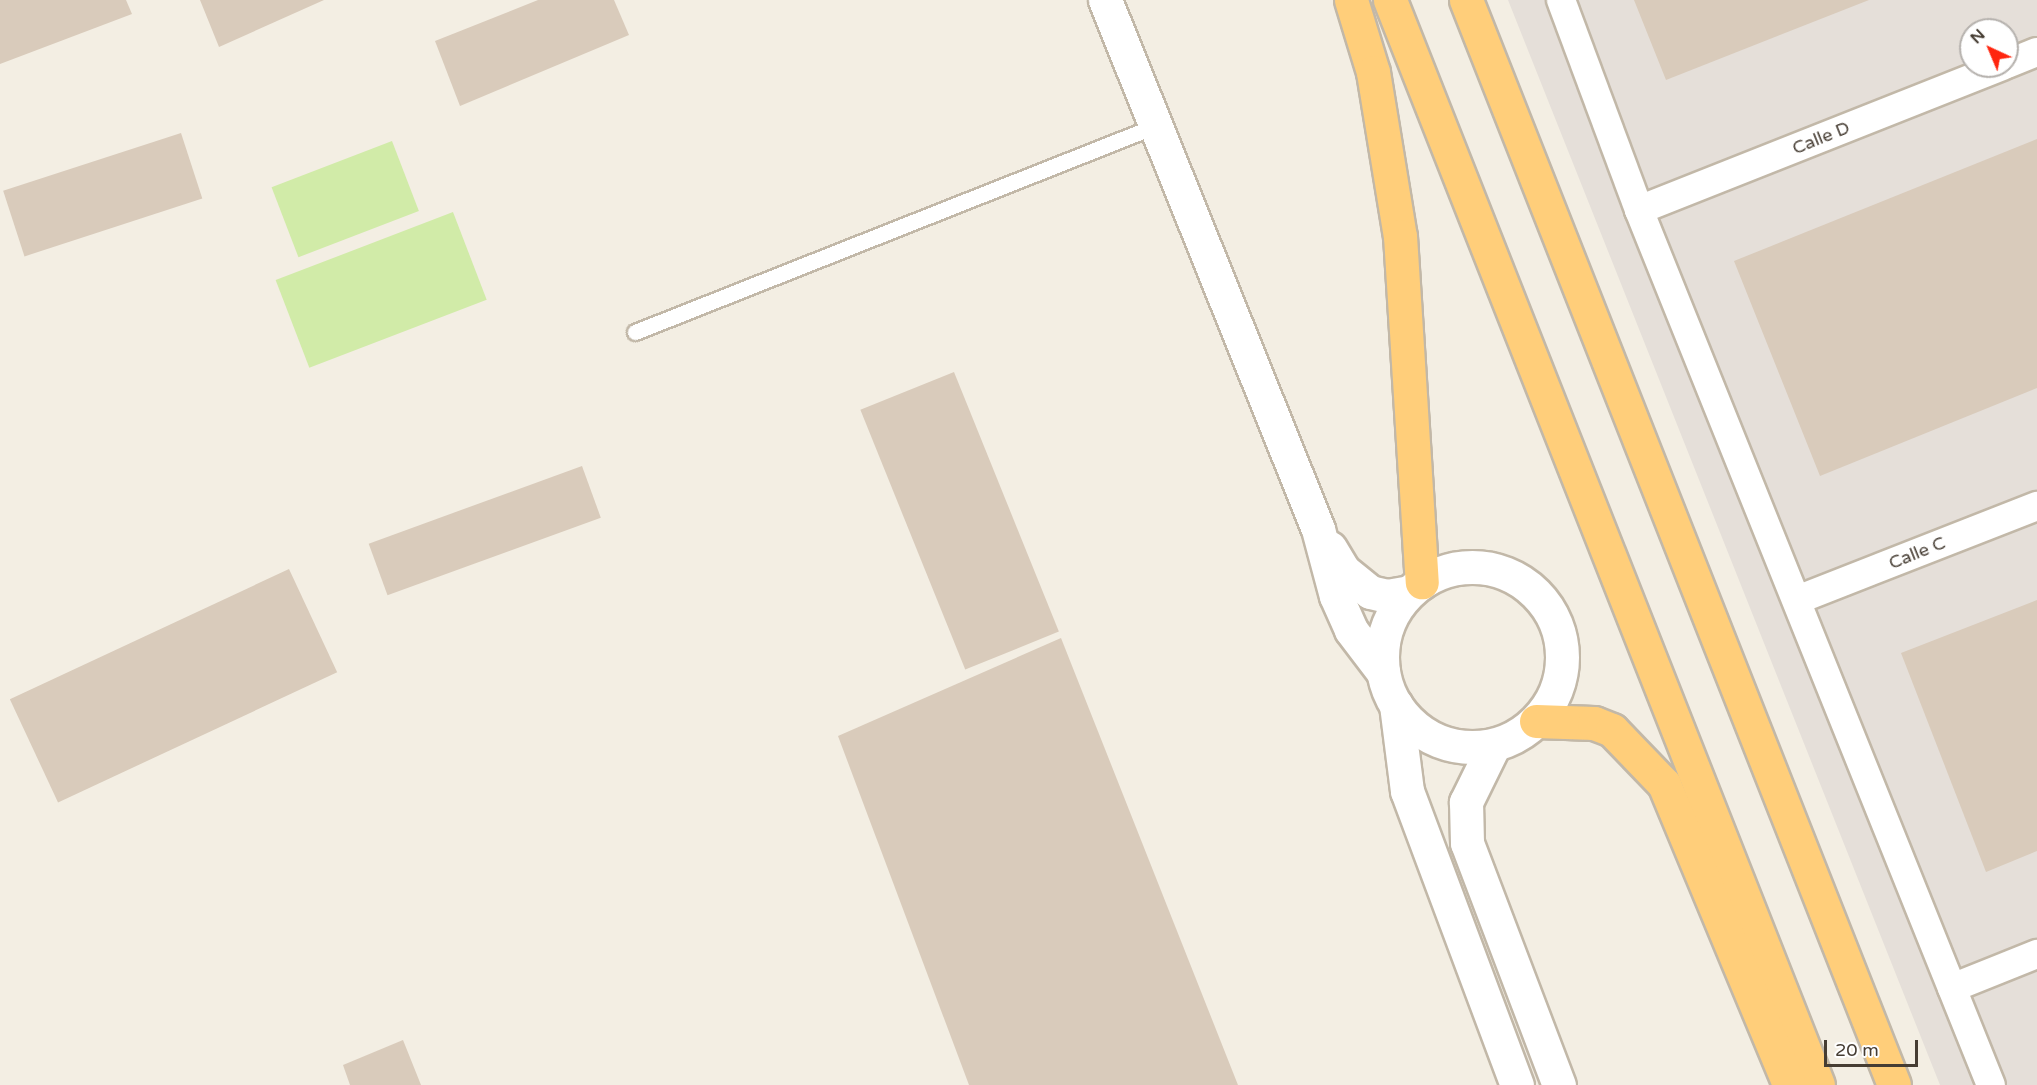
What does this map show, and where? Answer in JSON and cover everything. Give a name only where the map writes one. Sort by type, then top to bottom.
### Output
[{"type":"highway","points":[[1351,0],[1373,72],[1400,236],[1416,587]]},
{"type":"highway","points":[[1390,0],[1818,1085]]},
{"type":"highway","points":[[1466,0],[1894,1085]]},
{"type":"highway","points":[[1536,721],[1594,723],[1612,730],[1664,784],[1789,1085]]},
{"type":"street","points":[[1105,0],[1318,529],[1351,630],[1383,672],[1396,705],[1407,791],[1517,1085]]},
{"type":"street","points":[[1562,0],[1639,210],[1991,1085]]},
{"type":"street","points":[[2019,59],[2037,52]]},
{"type":"street","name":"Calle D","points":[[1639,210],[1973,78]]},
{"type":"street","name":"Calle C","points":[[1797,600],[2037,506]]},
{"type":"street","points":[[1318,529],[1355,582],[1387,596],[1416,587],[1459,567],[1487,567],[1514,576],[1537,593],[1553,616],[1562,643],[1556,689],[1536,721],[1494,745],[1466,747],[1438,741],[1414,727],[1396,705]]},
{"type":"street","points":[[1383,672],[1383,643],[1392,615],[1416,587]]},
{"type":"street","points":[[1494,745],[1466,802],[1467,843],[1559,1085]]},
{"type":"street","points":[[1952,988],[2037,954]]},
{"type":"lane","points":[[635,332],[1155,126]]},
{"type":"shaded area","points":[[1508,0],[2037,0],[2037,1085],[1940,1085]]},
{"type":"green space","points":[[392,141],[419,211],[298,257],[272,187]]},
{"type":"green space","points":[[453,212],[487,300],[309,368],[276,280]]},
{"type":"building","points":[[0,0],[126,0],[132,14],[0,64]]},
{"type":"building","points":[[200,0],[324,0],[219,47]]},
{"type":"building","points":[[538,0],[614,0],[629,35],[460,106],[435,41]]},
{"type":"building","points":[[1634,0],[1869,0],[1666,80]]},
{"type":"building","points":[[181,133],[202,199],[24,256],[3,191]]},
{"type":"building","points":[[2037,139],[2037,388],[1820,476],[1734,261]]},
{"type":"building","points":[[954,372],[1059,632],[965,669],[860,410]]},
{"type":"building","points":[[582,466],[601,518],[388,595],[369,544]]},
{"type":"building","points":[[289,569],[337,672],[58,802],[10,699]]},
{"type":"building","points":[[2037,600],[2037,851],[1986,872],[1901,653]]},
{"type":"building","points":[[1061,638],[1238,1085],[969,1085],[838,736]]},
{"type":"building","points":[[403,1040],[421,1085],[350,1085],[343,1065]]}]
